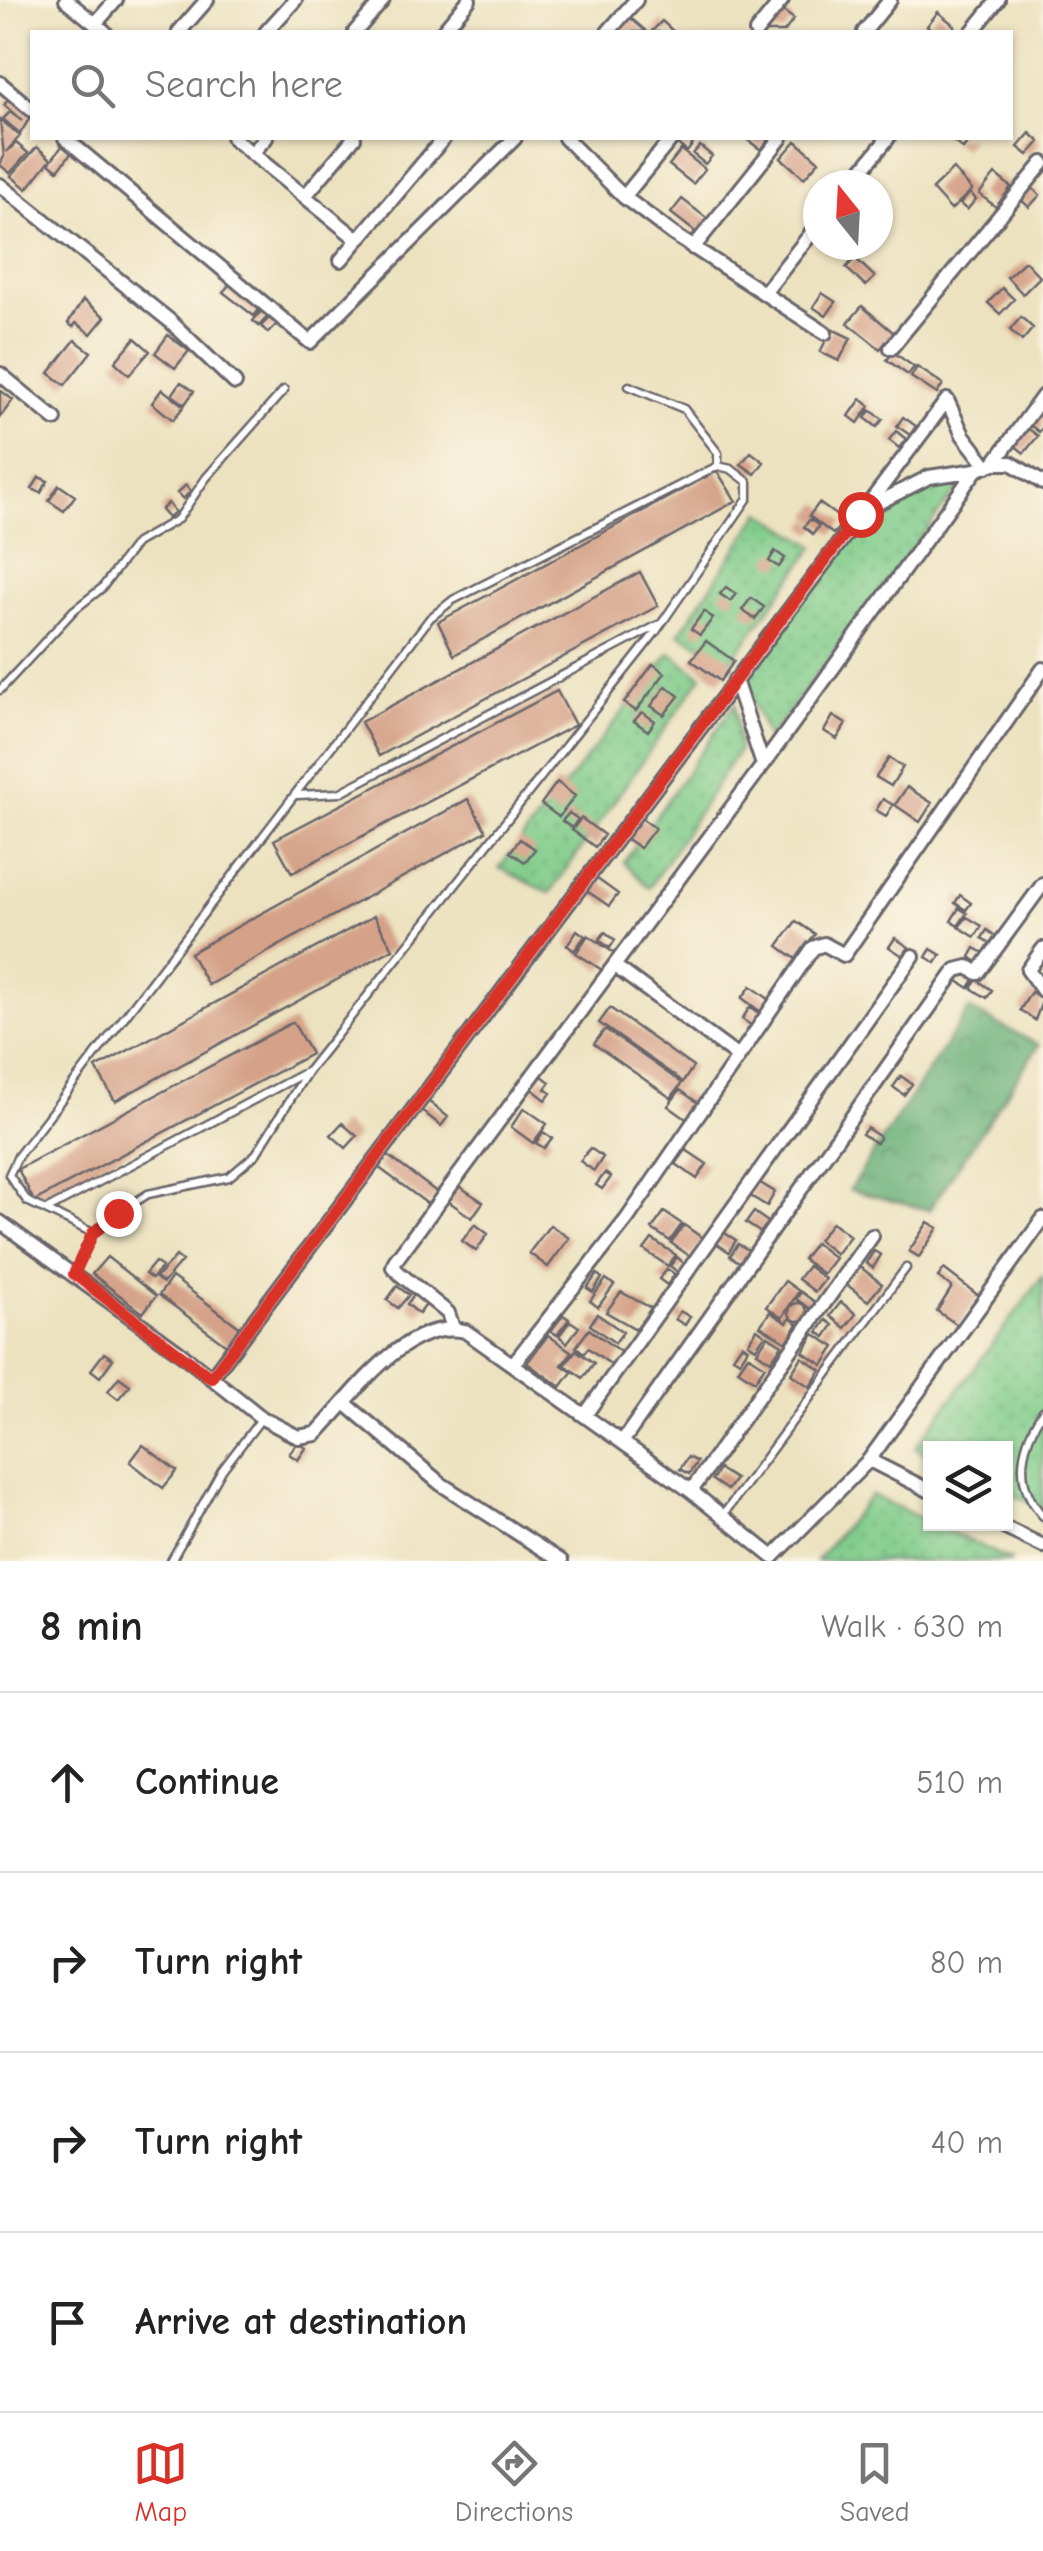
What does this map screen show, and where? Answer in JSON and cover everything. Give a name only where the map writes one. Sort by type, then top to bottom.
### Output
[{"type":"street","points":[[66,0],[100,28],[116,0]]},
{"type":"street","points":[[181,30],[207,0]]},
{"type":"street","points":[[268,30],[294,0]]},
{"type":"street","points":[[357,30],[383,0]]},
{"type":"street","points":[[444,30],[469,0]]},
{"type":"street","points":[[610,30],[636,0]]},
{"type":"street","points":[[758,30],[782,0]]},
{"type":"street","points":[[866,30],[890,0]]},
{"type":"street","points":[[974,30],[998,0]]},
{"type":"street","points":[[0,82],[30,108]]},
{"type":"street","points":[[68,140],[310,342],[514,140]]},
{"type":"street","points":[[236,140],[357,239]]},
{"type":"street","points":[[252,153],[264,140]]},
{"type":"street","points":[[305,196],[352,140]]},
{"type":"street","points":[[341,260],[442,140]]},
{"type":"street","points":[[567,140],[624,197],[693,248],[825,333]]},
{"type":"street","points":[[624,197],[670,140]]},
{"type":"street","points":[[693,248],[779,140]]},
{"type":"street","points":[[862,170],[886,140]]},
{"type":"street","points":[[891,348],[1043,163]]},
{"type":"street","points":[[0,185],[170,321],[235,383]]},
{"type":"street","points":[[764,292],[803,244]]},
{"type":"street","points":[[0,374],[55,419]]},
{"type":"street","points":[[453,1328],[448,1313],[400,1274],[393,1267],[395,1261],[986,466],[1043,396]]},
{"type":"street","points":[[211,1378],[947,400],[963,436],[986,466]]},
{"type":"street","points":[[860,514],[892,492],[929,477],[986,466],[1011,463],[1043,483]]},
{"type":"street","points":[[513,1364],[627,1219],[812,948],[824,944],[844,955],[1043,670]]},
{"type":"street","points":[[736,680],[763,764]]},
{"type":"street","points":[[622,1442],[946,984],[963,968],[978,973],[1043,884]]},
{"type":"street","points":[[1043,948],[1028,970],[1043,991]]},
{"type":"street","points":[[585,1414],[913,956]]},
{"type":"street","points":[[616,967],[738,1057]]},
{"type":"street","points":[[0,1222],[262,1418],[307,1437],[316,1434],[414,1339],[453,1328],[465,1331],[691,1491],[772,1559],[869,1460],[1043,1219]]},
{"type":"street","points":[[691,1491],[872,1236]]},
{"type":"street","points":[[346,1404],[442,1484],[561,1561]]},
{"type":"street","points":[[869,1460],[923,1487]]},
{"type":"street","points":[[1011,1531],[1043,1546]]},
{"type":"lane","points":[[629,386],[684,408],[718,453],[718,466]]},
{"type":"lane","points":[[0,690],[74,610],[110,580],[136,543],[178,519],[206,478],[284,390]]},
{"type":"lane","points":[[74,1274],[93,1233],[148,1194],[229,1177],[256,1154],[308,1070],[664,621],[748,498],[748,482],[732,469],[718,466],[454,600],[430,618],[18,1156],[9,1174],[27,1201],[93,1233]]},
{"type":"lane","points":[[296,795],[339,793],[664,621]]},
{"type":"lane","points":[[45,1210],[308,1070]]},
{"type":"lane","points":[[723,1516],[906,1268]]},
{"type":"lane","points":[[1043,1410],[1024,1449],[1022,1474],[1024,1490],[1043,1516]]},
{"type":"lane","points":[[171,1561],[222,1470],[262,1418]]},
{"type":"green space","points":[[968,475],[768,739],[743,678],[865,516],[930,482]]},
{"type":"green space","points":[[761,512],[815,546],[732,660],[679,634]]},
{"type":"green space","points":[[670,653],[702,676],[550,893],[499,868]]},
{"type":"green space","points":[[735,703],[739,750],[649,888],[624,862]]},
{"type":"green space","points":[[969,1009],[1039,1045],[929,1210],[849,1190]]},
{"type":"green space","points":[[1043,1276],[1043,1508],[1013,1494],[1013,1441],[923,1441],[923,1452],[915,1448]]},
{"type":"green space","points":[[871,1495],[923,1519],[923,1531],[948,1531],[1013,1561],[816,1561]]},
{"type":"building","points":[[779,8],[794,19],[786,30],[765,30]]},
{"type":"building","points":[[938,12],[955,26],[952,30],[933,30],[927,26]]},
{"type":"building","points":[[626,14],[645,30],[611,30]]},
{"type":"building","points":[[662,21],[672,30],[653,30]]},
{"type":"building","points":[[11,96],[30,112],[20,134],[3,119],[10,112],[22,121],[4,105]]},
{"type":"building","points":[[0,119],[20,136],[6,152],[16,143],[28,153],[10,173],[0,165],[4,156]]},
{"type":"building","points":[[1030,133],[1040,142],[1028,155],[1018,147]]},
{"type":"building","points":[[694,140],[695,141],[687,152],[674,141]]},
{"type":"building","points":[[748,140],[768,140],[761,150]]},
{"type":"building","points":[[954,140],[970,140],[963,149]]},
{"type":"building","points":[[796,141],[819,161],[811,170],[803,170],[803,177],[781,158]]},
{"type":"building","points":[[63,145],[72,152],[58,170],[49,163]]},
{"type":"building","points":[[700,146],[712,156],[705,164],[693,154]]},
{"type":"building","points":[[37,147],[51,159],[27,189],[11,176]]},
{"type":"building","points":[[681,150],[705,169],[693,184],[669,165]]},
{"type":"building","points":[[953,169],[972,190],[951,210],[932,189]]},
{"type":"building","points":[[995,174],[1011,187],[996,207],[979,194]]},
{"type":"building","points":[[1031,187],[1040,195],[1029,207],[1020,199]]},
{"type":"building","points":[[970,193],[976,199],[967,210],[960,204]]},
{"type":"building","points":[[682,199],[709,220],[698,234],[671,213]]},
{"type":"building","points":[[857,260],[875,277],[866,286],[846,268]]},
{"type":"building","points":[[1025,261],[1040,277],[1023,294],[1007,277]]},
{"type":"building","points":[[230,284],[261,307],[254,316],[223,292]]},
{"type":"building","points":[[1002,288],[1014,299],[1000,314],[988,303]]},
{"type":"building","points":[[822,293],[836,302],[826,316],[813,307]]},
{"type":"building","points":[[83,300],[105,317],[91,334],[76,323],[73,327],[68,323]]},
{"type":"building","points":[[862,306],[894,333],[880,349],[848,323]]},
{"type":"building","points":[[262,310],[268,316],[259,326],[253,321]]},
{"type":"building","points":[[270,317],[277,324],[268,333],[261,326]]},
{"type":"building","points":[[1021,317],[1033,328],[1022,341],[1010,330]]},
{"type":"building","points":[[832,329],[851,338],[839,361],[820,352]]},
{"type":"building","points":[[168,335],[189,351],[175,368],[155,353]]},
{"type":"building","points":[[135,338],[150,351],[129,375],[115,362]]},
{"type":"building","points":[[75,340],[91,352],[65,385],[49,373]]},
{"type":"building","points":[[893,352],[914,367],[908,375],[887,360]]},
{"type":"building","points":[[917,367],[943,384],[937,394],[911,377]]},
{"type":"building","points":[[181,382],[194,391],[185,404],[172,395]]},
{"type":"building","points":[[162,389],[184,406],[173,420],[152,403]]},
{"type":"building","points":[[0,390],[13,400],[0,417]]},
{"type":"building","points":[[861,399],[870,406],[858,423],[849,416]]},
{"type":"building","points":[[1043,407],[1043,427],[1039,432],[1030,425]]},
{"type":"building","points":[[870,410],[883,419],[877,427],[865,418]]},
{"type":"building","points":[[903,417],[916,426],[910,435],[897,426]]},
{"type":"building","points":[[1026,427],[1038,436],[1024,453],[1013,444]]},
{"type":"building","points":[[896,431],[906,439],[899,448],[889,440]]},
{"type":"building","points":[[751,452],[764,462],[755,474],[741,464]]},
{"type":"building","points":[[717,471],[736,501],[454,655],[438,622]]},
{"type":"building","points":[[39,477],[48,481],[41,493],[32,489]]},
{"type":"building","points":[[59,485],[75,496],[64,511],[49,501]]},
{"type":"building","points":[[186,485],[191,491],[183,499],[177,493]]},
{"type":"building","points":[[168,503],[175,512],[168,518],[161,510]]},
{"type":"building","points":[[819,503],[844,521],[833,534],[809,516]]},
{"type":"building","points":[[810,519],[819,526],[813,534],[804,527]]},
{"type":"building","points":[[775,551],[785,558],[779,567],[769,561]]},
{"type":"building","points":[[640,572],[658,606],[379,756],[361,722]]},
{"type":"building","points":[[726,587],[736,594],[730,601],[720,594]]},
{"type":"building","points":[[751,598],[764,607],[755,619],[742,610]]},
{"type":"building","points":[[704,611],[713,618],[700,635],[691,629]]},
{"type":"building","points":[[706,641],[734,661],[720,681],[691,660]]},
{"type":"building","points":[[653,664],[665,673],[636,711],[624,703]]},
{"type":"building","points":[[666,686],[679,696],[664,715],[651,706]]},
{"type":"building","points":[[557,691],[575,725],[292,873],[274,840]]},
{"type":"building","points":[[642,712],[655,721],[648,731],[634,721]]},
{"type":"building","points":[[833,716],[846,724],[837,739],[824,731]]},
{"type":"building","points":[[889,758],[903,767],[891,786],[876,777]]},
{"type":"building","points":[[557,782],[575,796],[559,817],[541,804]]},
{"type":"building","points":[[907,787],[932,803],[920,822],[895,805]]},
{"type":"building","points":[[468,799],[486,831],[208,985],[190,953]]},
{"type":"building","points":[[883,799],[893,805],[886,816],[876,810]]},
{"type":"building","points":[[569,813],[578,819],[572,828],[562,821]]},
{"type":"building","points":[[640,817],[655,828],[640,848],[625,838]]},
{"type":"building","points":[[581,818],[604,835],[595,847],[572,830]]},
{"type":"building","points":[[520,839],[535,849],[525,862],[510,852]]},
{"type":"building","points":[[593,876],[618,894],[609,906],[584,889]]},
{"type":"building","points":[[960,895],[971,903],[966,910],[955,903]]},
{"type":"building","points":[[959,908],[967,913],[958,926],[951,921]]},
{"type":"building","points":[[374,916],[393,949],[115,1101],[96,1068]]},
{"type":"building","points":[[967,917],[982,926],[975,937],[959,927]]},
{"type":"building","points":[[796,921],[815,934],[796,959],[778,946]]},
{"type":"building","points":[[577,930],[585,936],[574,951],[567,945]]},
{"type":"building","points":[[987,930],[997,937],[992,945],[982,938]]},
{"type":"building","points":[[605,932],[615,940],[610,948],[599,940]]},
{"type":"building","points":[[588,935],[614,953],[602,970],[576,953]]},
{"type":"building","points":[[895,938],[909,947],[903,956],[889,947]]},
{"type":"building","points":[[975,948],[984,953],[978,963],[970,957]]},
{"type":"building","points":[[931,949],[941,955],[936,963],[926,957]]},
{"type":"building","points":[[961,969],[975,978],[969,988],[955,979]]},
{"type":"building","points":[[977,980],[992,990],[987,998],[971,988]]},
{"type":"building","points":[[751,986],[770,1000],[761,1012],[742,998]]},
{"type":"building","points":[[1031,992],[1043,999],[1035,1020],[1020,1010]]},
{"type":"building","points":[[750,1007],[760,1014],[752,1026],[742,1019]]},
{"type":"building","points":[[610,1008],[693,1067],[683,1082],[599,1023]]},
{"type":"building","points":[[293,1022],[311,1054],[34,1201],[18,1169]]},
{"type":"building","points":[[605,1029],[682,1083],[671,1098],[594,1044]]},
{"type":"building","points":[[542,1076],[550,1082],[545,1089],[551,1093],[546,1100],[532,1089]]},
{"type":"building","points":[[901,1076],[912,1084],[904,1095],[893,1087]]},
{"type":"building","points":[[680,1090],[701,1105],[689,1121],[668,1106]]},
{"type":"building","points":[[428,1101],[448,1117],[441,1126],[421,1110]]},
{"type":"building","points":[[524,1108],[547,1124],[533,1143],[511,1127]]},
{"type":"building","points":[[342,1123],[357,1136],[346,1148],[331,1135]]},
{"type":"building","points":[[867,1128],[880,1137],[876,1143],[862,1134]]},
{"type":"building","points":[[543,1132],[552,1138],[544,1148],[536,1143]]},
{"type":"building","points":[[590,1148],[603,1157],[594,1171],[580,1161]]},
{"type":"building","points":[[686,1150],[707,1164],[697,1179],[676,1164]]},
{"type":"building","points":[[387,1155],[438,1193],[429,1205],[378,1167]]},
{"type":"building","points":[[605,1173],[611,1177],[602,1189],[596,1185]]},
{"type":"building","points":[[757,1181],[775,1192],[767,1206],[749,1195]]},
{"type":"building","points":[[459,1186],[483,1202],[472,1218],[448,1201]]},
{"type":"building","points":[[664,1212],[682,1224],[670,1241],[652,1229]]},
{"type":"building","points":[[754,1212],[768,1222],[761,1233],[746,1223]]},
{"type":"building","points":[[832,1222],[850,1236],[836,1254],[818,1240]]},
{"type":"building","points":[[928,1222],[938,1228],[919,1257],[909,1251]]},
{"type":"building","points":[[475,1224],[488,1234],[476,1251],[462,1241]]},
{"type":"building","points":[[550,1225],[569,1238],[548,1267],[529,1253]]},
{"type":"building","points":[[684,1225],[704,1239],[691,1257],[671,1243]]},
{"type":"building","points":[[723,1232],[736,1240],[729,1252],[716,1243]]},
{"type":"building","points":[[652,1239],[676,1255],[668,1266],[644,1250]]},
{"type":"building","points":[[815,1243],[835,1258],[823,1274],[803,1259]]},
{"type":"building","points":[[738,1244],[750,1251],[742,1264],[730,1256]]},
{"type":"building","points":[[874,1251],[881,1255],[873,1268],[866,1263]]},
{"type":"building","points":[[176,1256],[182,1261],[163,1283],[156,1278]]},
{"type":"building","points":[[107,1257],[156,1296],[143,1313],[92,1274]]},
{"type":"building","points":[[677,1257],[685,1264],[679,1273],[670,1266]]},
{"type":"building","points":[[155,1262],[162,1267],[152,1279],[145,1274]]},
{"type":"building","points":[[808,1266],[825,1279],[815,1292],[798,1279]]},
{"type":"building","points":[[859,1266],[882,1284],[868,1301],[846,1284]]},
{"type":"building","points":[[667,1269],[675,1274],[667,1285],[659,1279]]},
{"type":"building","points":[[944,1269],[979,1296],[959,1326],[937,1311],[952,1287],[938,1277]]},
{"type":"building","points":[[597,1274],[602,1278],[593,1292],[587,1288]]},
{"type":"building","points":[[172,1277],[242,1329],[229,1347],[159,1295]]},
{"type":"building","points":[[606,1279],[614,1285],[598,1307],[590,1301]]},
{"type":"building","points":[[785,1281],[799,1291],[782,1318],[766,1307]]},
{"type":"building","points":[[397,1286],[409,1295],[398,1308],[387,1300]]},
{"type":"building","points":[[621,1292],[651,1308],[636,1329],[606,1312]]},
{"type":"building","points":[[801,1292],[815,1302],[811,1309],[796,1299]]},
{"type":"building","points":[[415,1293],[428,1302],[419,1314],[407,1304]]},
{"type":"building","points":[[841,1302],[856,1314],[845,1328],[830,1316]]},
{"type":"building","points":[[798,1303],[807,1312],[798,1321],[789,1312]]},
{"type":"building","points":[[680,1311],[690,1317],[685,1325],[675,1319]]},
{"type":"building","points":[[770,1312],[787,1323],[790,1318],[798,1324],[787,1342],[760,1326]]},
{"type":"building","points":[[597,1314],[623,1332],[615,1343],[590,1325]]},
{"type":"building","points":[[563,1315],[569,1319],[557,1335],[551,1331]]},
{"type":"building","points":[[826,1320],[833,1325],[825,1337],[818,1332]]},
{"type":"building","points":[[570,1321],[579,1327],[567,1343],[559,1336]]},
{"type":"building","points":[[589,1329],[622,1353],[613,1366],[588,1348],[584,1353],[576,1347]]},
{"type":"building","points":[[757,1329],[765,1335],[756,1348],[748,1343]]},
{"type":"building","points":[[814,1334],[835,1347],[823,1365],[803,1352]]},
{"type":"building","points":[[548,1335],[572,1352],[562,1365],[572,1372],[561,1387],[527,1363]]},
{"type":"building","points":[[768,1336],[782,1345],[771,1361],[757,1352]]},
{"type":"building","points":[[742,1344],[748,1348],[740,1361],[733,1357]]},
{"type":"building","points":[[576,1350],[594,1363],[583,1378],[565,1365]]},
{"type":"building","points":[[104,1353],[113,1359],[100,1377],[91,1370]]},
{"type":"building","points":[[748,1355],[765,1366],[755,1381],[738,1370]]},
{"type":"building","points":[[802,1357],[821,1370],[810,1387],[791,1374]]},
{"type":"building","points":[[119,1377],[130,1385],[118,1399],[108,1391]]},
{"type":"building","points":[[298,1442],[306,1448],[298,1460],[289,1454]]},
{"type":"building","points":[[143,1445],[177,1471],[163,1488],[130,1462]]},
{"type":"building","points":[[688,1457],[697,1462],[689,1474],[680,1469]]},
{"type":"building","points":[[719,1469],[735,1479],[727,1490],[712,1480]]},
{"type":"route","points":[[118,1213],[93,1233],[74,1274],[211,1378],[860,514]]}]
